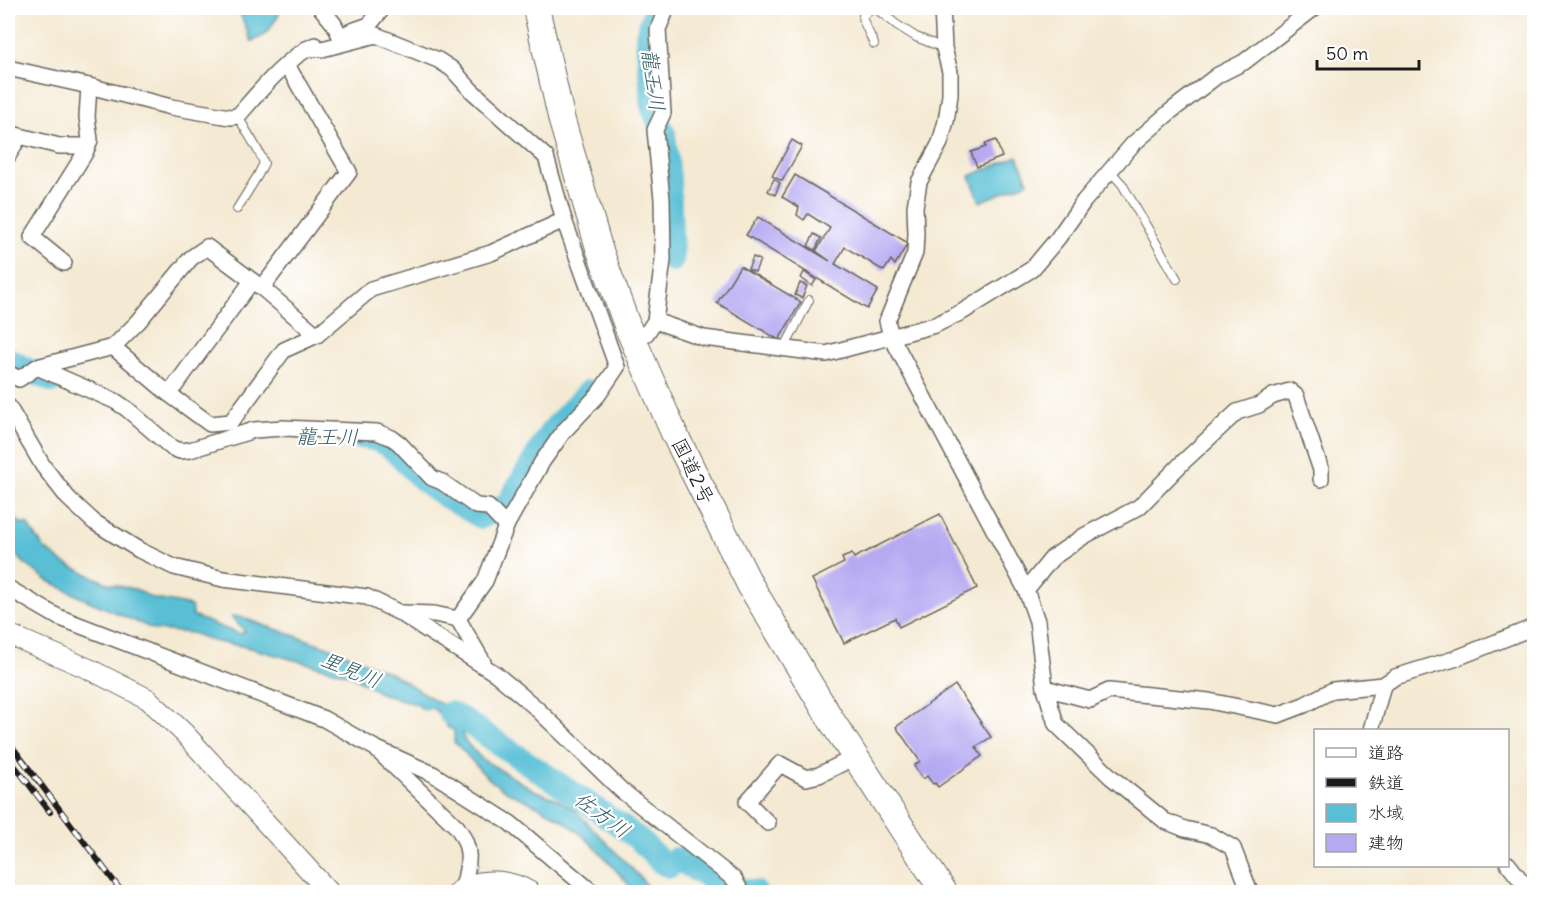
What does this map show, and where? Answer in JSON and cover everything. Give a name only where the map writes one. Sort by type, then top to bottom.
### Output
[{"type":"highway","name":"国道2号","points":[[536,8],[562,121],[599,248],[628,328],[674,433],[750,585],[855,757],[944,892]]},
{"type":"street","points":[[321,8],[340,36]]},
{"type":"street","points":[[8,68],[171,107],[230,117],[238,116],[287,65],[306,49],[369,26],[383,8]]},
{"type":"street","points":[[646,334],[656,321],[663,250],[662,199],[656,130],[663,113],[658,29],[667,8]]},
{"type":"street","points":[[942,8],[944,48],[950,72],[946,122],[940,143],[916,193],[915,253],[887,321],[891,336],[1026,590],[1037,621],[1045,688],[1056,724],[1111,777],[1165,821],[1185,829],[1211,835],[1233,848],[1250,892]]},
{"type":"street","points":[[656,321],[704,338],[826,354],[944,321],[1032,269],[1133,144],[1218,75],[1244,62],[1314,8]]},
{"type":"street","points":[[306,49],[322,49],[376,35],[438,60],[452,69],[471,90],[546,157],[564,220],[617,367],[598,395],[564,431],[502,523],[485,581],[458,619]]},
{"type":"street","points":[[169,394],[349,172],[287,65]]},
{"type":"street","points":[[64,263],[32,237],[88,146],[90,140],[87,117],[89,86]]},
{"type":"street","points":[[8,156],[13,135],[59,146],[88,146]]},
{"type":"street","points":[[113,347],[169,394],[210,424],[231,422],[284,350],[317,336],[371,289],[490,253],[564,220]]},
{"type":"street","points":[[13,376],[37,367],[113,347],[138,322],[191,258],[207,247],[257,284],[317,336]]},
{"type":"street","points":[[37,367],[115,401],[172,448],[180,451],[254,430],[283,428],[377,432],[399,443],[432,478],[454,489],[476,506],[488,507],[502,523]]},
{"type":"street","points":[[1026,590],[1052,558],[1084,536],[1139,507],[1182,463],[1238,412],[1259,405],[1273,396],[1290,391],[1296,396],[1321,470],[1321,479]]},
{"type":"street","points":[[8,406],[44,466],[68,498],[93,522],[139,550],[174,567],[223,579],[367,597],[400,612],[486,667],[536,707],[621,790],[738,886]]},
{"type":"street","points":[[8,588],[58,617],[324,719],[375,748],[432,774],[510,823],[592,892]]},
{"type":"street","points":[[400,612],[434,614],[458,619],[486,667]]},
{"type":"street","points":[[1045,688],[1089,700],[1109,691],[1209,701],[1278,715],[1333,690],[1383,685],[1395,677],[1454,659],[1534,627]]},
{"type":"street","points":[[8,634],[89,669],[148,699],[184,733],[329,892]]},
{"type":"street","points":[[1371,729],[1383,685]]},
{"type":"street","points":[[375,748],[441,811],[465,838],[469,850],[467,869],[460,890]]},
{"type":"street","points":[[768,823],[747,802],[780,764],[806,778],[819,775],[855,757]]},
{"type":"street","points":[[1509,865],[1530,892]]},
{"type":"street","points":[[460,890],[483,881],[503,882],[530,892]]},
{"type":"lane","points":[[874,44],[862,15],[871,9],[879,11],[916,37],[944,48]]},
{"type":"lane","points":[[237,209],[264,163],[259,150],[238,116]]},
{"type":"lane","points":[[1110,171],[1122,184],[1177,279]]},
{"type":"lane","points":[[784,349],[809,300]]},
{"type":"water","points":[[238,8],[282,8],[266,33],[257,40],[251,41]]},
{"type":"water","points":[[1018,156],[1028,182],[980,202],[970,176]]},
{"type":"water","points":[[8,514],[16,517],[8,520]]},
{"type":"water","name":"里見川","points":[[8,520],[27,524],[44,548],[64,563],[107,583],[138,590],[151,598],[191,606],[193,616],[240,634],[245,631],[232,616],[331,648],[391,673],[464,718],[461,720],[461,731],[465,741],[482,759],[534,790],[557,799],[576,811],[641,878],[651,892],[635,892],[598,851],[568,824],[548,811],[504,790],[488,778],[454,742],[454,730],[448,728],[432,708],[424,710],[416,704],[380,693],[351,675],[242,646],[216,642],[192,633],[155,630],[82,598],[47,580],[24,563],[8,547]]},
{"type":"building","points":[[792,140],[802,146],[782,181],[772,176]]},
{"type":"building","points":[[996,140],[1002,157],[977,167],[971,152],[986,147],[985,144]]},
{"type":"building","points":[[795,175],[908,243],[895,265],[891,260],[884,271],[845,247],[835,264],[878,290],[867,309],[746,235],[758,217],[830,261],[816,251],[830,228],[808,214],[804,220],[797,215],[799,207],[782,197]]},
{"type":"building","points":[[774,179],[780,183],[775,195],[768,191]]},
{"type":"building","points":[[814,234],[821,238],[815,250],[808,246]]},
{"type":"building","points":[[753,257],[760,260],[755,272],[748,269]]},
{"type":"building","points":[[740,266],[801,302],[779,340],[717,303]]},
{"type":"building","points":[[804,272],[816,280],[812,286],[801,278]]},
{"type":"building","points":[[800,283],[807,286],[802,298],[795,295]]},
{"type":"building","points":[[940,514],[977,588],[899,627],[895,618],[844,643],[812,579],[844,563],[842,558],[852,554],[854,558]]},
{"type":"building","points":[[955,685],[991,737],[976,747],[982,756],[938,787],[927,776],[923,779],[914,766],[920,761],[896,727]]},
{"type":"waterway","name":"龍王川","points":[[656,8],[647,35],[653,109],[664,134],[669,178],[672,260]]},
{"type":"waterway","name":"龍王川","points":[[8,359],[53,381]]},
{"type":"waterway","name":"龍王川","points":[[359,437],[371,438],[389,446],[432,487],[481,517],[507,505],[551,432],[588,392]]},
{"type":"waterway","name":"佐方川","points":[[450,713],[614,821],[640,840],[662,863],[670,866],[676,859],[684,860],[724,887],[755,892]]},
{"type":"waterway","points":[[670,866],[713,892]]},
{"type":"railway","points":[[8,741],[122,892]]},
{"type":"railway","points":[[8,757],[50,812]]}]
